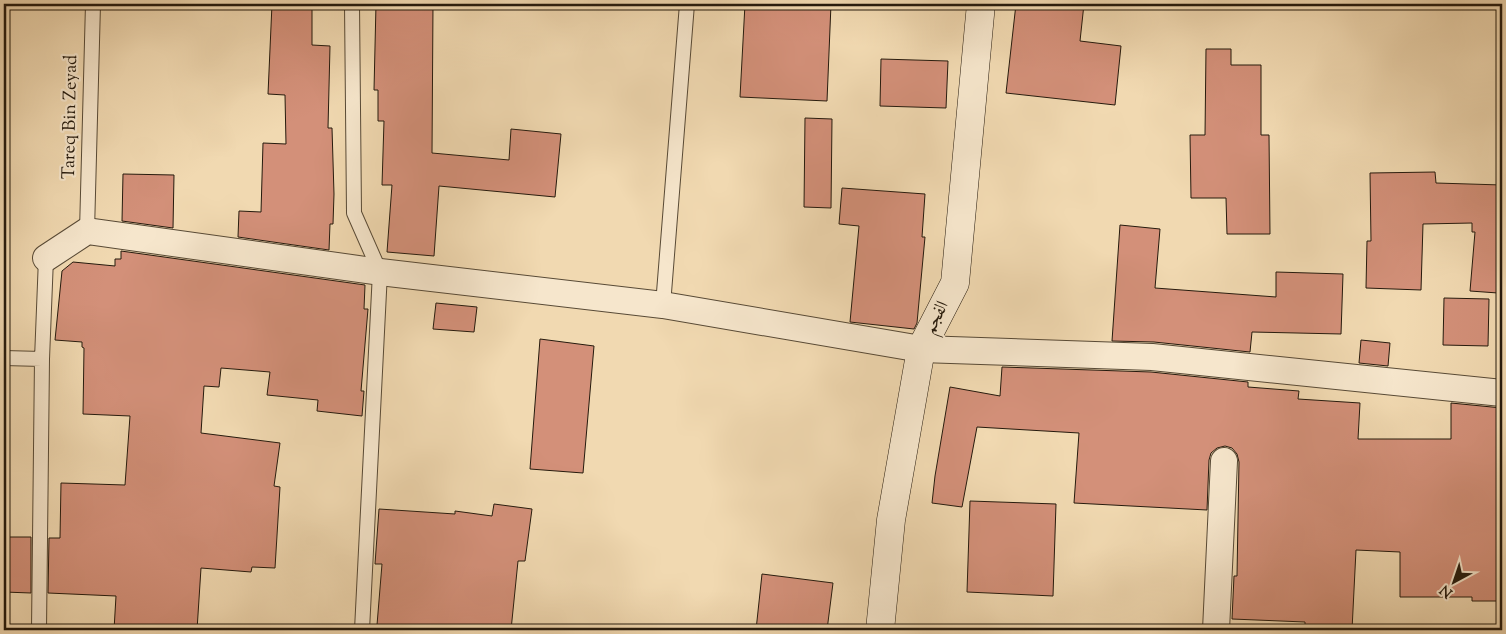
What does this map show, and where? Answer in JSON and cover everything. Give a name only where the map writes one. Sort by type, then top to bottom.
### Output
[{"type":"main road","name":"الفجم","points":[[880,630],[891,520],[921,349],[955,284],[981,4]]},
{"type":"street","points":[[46,258],[87,231],[380,272],[663,305],[921,349],[1152,357],[1502,393]]},
{"type":"street","points":[[1216,630],[1224,461]]},
{"type":"lane","name":"Tareq Bin Zeyad","points":[[87,231],[93,4]]},
{"type":"lane","points":[[352,4],[354,213],[380,272],[362,630]]},
{"type":"lane","points":[[663,305],[686,4]]},
{"type":"lane","points":[[39,630],[42,359],[46,258]]},
{"type":"lane","points":[[4,358],[42,359]]},
{"type":"building","points":[[272,4],[312,4],[312,45],[330,46],[328,128],[332,128],[334,194],[333,224],[330,224],[329,250],[238,237],[239,211],[261,212],[263,143],[286,144],[285,95],[268,94]]},
{"type":"building","points":[[376,4],[433,4],[432,153],[509,160],[511,129],[561,134],[555,197],[439,186],[434,256],[387,252],[392,185],[382,185],[384,121],[378,121],[378,90],[374,90]]},
{"type":"building","points":[[745,4],[831,4],[827,101],[740,97]]},
{"type":"building","points":[[1016,4],[1084,4],[1080,41],[1121,46],[1115,105],[1006,93]]},
{"type":"building","points":[[1206,49],[1231,49],[1231,65],[1261,65],[1261,135],[1269,135],[1270,234],[1227,234],[1226,198],[1191,198],[1190,135],[1205,135]]},
{"type":"building","points":[[881,59],[948,61],[946,108],[880,106]]},
{"type":"building","points":[[805,118],[832,119],[831,208],[804,207]]},
{"type":"building","points":[[1435,172],[1436,183],[1502,185],[1502,229],[1498,293],[1470,291],[1475,232],[1472,232],[1472,223],[1423,224],[1421,290],[1366,288],[1367,241],[1371,241],[1370,173]]},
{"type":"building","points":[[123,174],[174,175],[173,228],[122,221]]},
{"type":"building","points":[[842,188],[925,194],[922,237],[925,237],[917,323],[914,329],[850,322],[859,226],[839,224]]},
{"type":"building","points":[[1120,225],[1160,229],[1155,288],[1276,297],[1276,272],[1343,274],[1341,334],[1252,332],[1250,352],[1154,342],[1112,341]]},
{"type":"building","points":[[121,251],[365,285],[364,309],[368,309],[361,391],[364,391],[362,416],[317,411],[318,400],[267,395],[270,372],[221,368],[219,387],[204,386],[201,433],[280,443],[274,486],[280,487],[275,568],[252,567],[251,572],[201,568],[197,630],[114,630],[116,596],[48,593],[49,538],[60,538],[61,483],[125,485],[130,416],[83,414],[84,348],[82,347],[82,342],[55,340],[62,271],[73,262],[115,266],[115,259],[121,259]]},
{"type":"building","points":[[1444,298],[1489,299],[1488,346],[1443,345]]},
{"type":"building","points":[[436,303],[477,307],[474,332],[433,329]]},
{"type":"building","points":[[540,339],[594,346],[583,473],[530,469]]},
{"type":"building","points":[[1361,340],[1390,343],[1388,366],[1359,363]]},
{"type":"building","points":[[1002,367],[1151,372],[1248,382],[1248,387],[1299,391],[1298,399],[1360,403],[1358,439],[1451,439],[1451,403],[1502,408],[1500,601],[1472,601],[1472,597],[1400,597],[1400,552],[1356,550],[1352,630],[1305,630],[1305,622],[1232,619],[1234,576],[1237,576],[1239,462],[1237,454],[1232,448],[1225,446],[1217,448],[1211,453],[1209,460],[1207,510],[1074,503],[1079,433],[977,427],[962,507],[932,503],[950,387],[1000,396]]},
{"type":"building","points":[[970,501],[1056,504],[1053,596],[967,592]]},
{"type":"building","points":[[494,504],[532,509],[525,561],[518,561],[511,630],[444,630],[377,625],[382,564],[375,564],[379,509],[455,514],[455,511],[492,516]]},
{"type":"building","points":[[4,537],[31,537],[31,593],[4,592]]},
{"type":"building","points":[[762,574],[833,583],[827,630],[756,630]]}]
